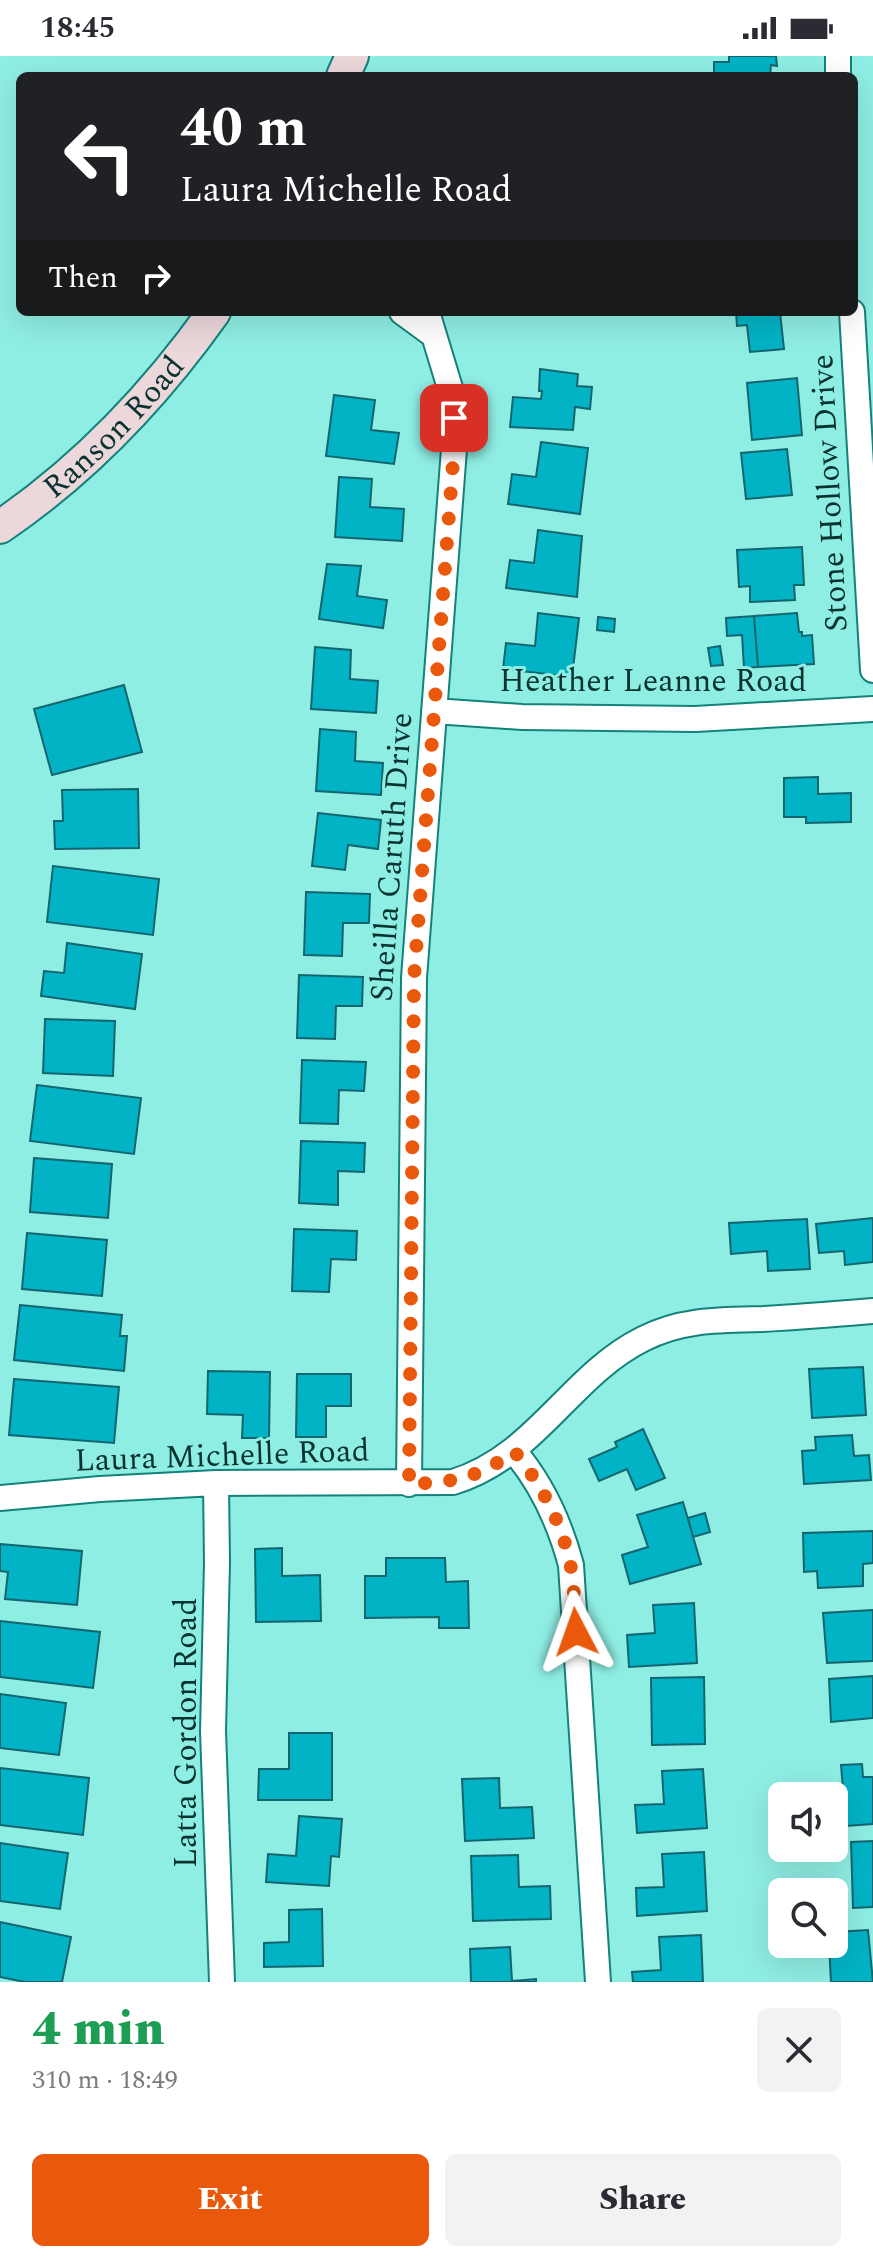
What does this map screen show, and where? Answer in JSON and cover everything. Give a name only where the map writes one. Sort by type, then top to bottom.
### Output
[{"type":"street","name":"Ranson Road","points":[[0,527],[46,494],[103,443],[164,378],[211,316]]},
{"type":"street","name":"Stone Hollow Drive","points":[[852,316],[873,670]]},
{"type":"street","name":"Sheilla Caruth Drive","points":[[409,1484],[414,978],[454,449],[450,388],[429,323]]},
{"type":"street","name":"Heather Leanne Road","points":[[434,711],[522,717],[695,719],[873,709]]},
{"type":"street","name":"Laura Michelle Road","points":[[0,1498],[216,1483],[453,1482],[479,1474],[514,1451],[616,1356],[641,1339],[669,1327],[699,1321],[873,1311]]},
{"type":"street","points":[[514,1451],[546,1499],[562,1533],[571,1565],[598,1982]]},
{"type":"street","name":"Latta Gordon Road","points":[[216,1483],[213,1731],[222,1982]]},
{"type":"building","points":[[729,56],[776,56],[777,66],[771,65],[770,72],[714,72],[714,62],[729,62]]},
{"type":"building","points":[[736,316],[780,316],[784,349],[750,352],[747,325],[737,326]]},
{"type":"building","points":[[540,369],[578,374],[577,386],[592,387],[590,409],[575,407],[573,430],[510,427],[513,397],[541,399]]},
{"type":"building","points":[[797,378],[802,435],[752,440],[747,383]]},
{"type":"building","points":[[334,395],[375,400],[371,430],[399,433],[394,464],[326,456]]},
{"type":"building","points":[[541,442],[588,448],[580,514],[508,504],[512,474],[536,477]]},
{"type":"building","points":[[787,449],[792,495],[746,499],[741,453]]},
{"type":"building","points":[[339,477],[372,479],[370,507],[404,509],[402,541],[335,537]]},
{"type":"building","points":[[538,530],[582,536],[577,597],[506,588],[510,560],[534,563]]},
{"type":"building","points":[[802,547],[804,585],[794,585],[795,600],[750,602],[750,586],[739,587],[737,550]]},
{"type":"building","points":[[327,564],[361,566],[357,596],[387,600],[383,628],[319,619]]},
{"type":"building","points":[[538,613],[579,618],[572,677],[503,669],[506,643],[535,646]]},
{"type":"building","points":[[797,613],[799,632],[802,636],[812,635],[814,664],[758,667],[754,616]]},
{"type":"building","points":[[754,616],[758,667],[744,668],[742,635],[727,636],[726,618]]},
{"type":"building","points":[[598,617],[615,619],[614,632],[597,630]]},
{"type":"building","points":[[720,646],[723,665],[711,666],[708,648]]},
{"type":"building","points":[[315,647],[351,650],[350,679],[378,681],[376,713],[311,709]]},
{"type":"building","points":[[124,685],[142,752],[52,775],[34,709]]},
{"type":"building","points":[[320,729],[356,732],[355,761],[383,763],[381,795],[316,791]]},
{"type":"building","points":[[818,777],[818,794],[851,793],[851,822],[806,823],[806,817],[784,817],[784,778]]},
{"type":"building","points":[[138,789],[139,848],[55,849],[54,821],[63,821],[62,790]]},
{"type":"building","points":[[318,813],[381,820],[378,849],[348,845],[345,870],[312,866]]},
{"type":"building","points":[[53,866],[159,879],[153,935],[47,922]]},
{"type":"building","points":[[306,892],[370,894],[369,923],[343,923],[342,956],[304,955]]},
{"type":"building","points":[[67,943],[142,954],[135,1009],[41,996],[44,971],[64,973]]},
{"type":"building","points":[[299,975],[363,977],[362,1006],[336,1006],[335,1039],[297,1038]]},
{"type":"building","points":[[45,1019],[115,1021],[113,1076],[43,1073]]},
{"type":"building","points":[[302,1060],[366,1062],[364,1091],[339,1090],[338,1124],[300,1123]]},
{"type":"building","points":[[37,1085],[141,1098],[134,1154],[30,1141]]},
{"type":"building","points":[[301,1141],[365,1143],[364,1172],[338,1171],[338,1205],[299,1203]]},
{"type":"building","points":[[34,1158],[112,1164],[108,1218],[30,1212]]},
{"type":"building","points":[[873,1218],[873,1262],[845,1265],[844,1251],[819,1253],[816,1224]]},
{"type":"building","points":[[807,1219],[810,1269],[768,1271],[767,1251],[731,1254],[729,1223]]},
{"type":"building","points":[[294,1229],[357,1231],[356,1260],[331,1259],[329,1292],[292,1291]]},
{"type":"building","points":[[27,1233],[107,1240],[102,1296],[22,1289]]},
{"type":"building","points":[[20,1305],[122,1315],[120,1336],[127,1336],[124,1371],[14,1360]]},
{"type":"building","points":[[863,1367],[866,1415],[812,1418],[809,1369]]},
{"type":"building","points":[[208,1371],[270,1372],[269,1438],[242,1438],[243,1415],[207,1414]]},
{"type":"building","points":[[297,1374],[351,1374],[351,1406],[326,1406],[326,1437],[296,1437]]},
{"type":"building","points":[[14,1379],[119,1387],[114,1443],[9,1435]]},
{"type":"building","points":[[643,1429],[665,1478],[636,1490],[627,1469],[599,1481],[589,1459],[617,1447],[615,1442]]},
{"type":"building","points":[[852,1435],[854,1456],[869,1455],[871,1480],[804,1484],[802,1451],[816,1450],[815,1437]]},
{"type":"building","points":[[683,1502],[701,1564],[630,1584],[622,1555],[648,1547],[637,1515]]},
{"type":"building","points":[[705,1513],[710,1532],[693,1537],[688,1518]]},
{"type":"building","points":[[873,1531],[873,1563],[863,1564],[863,1586],[818,1588],[817,1571],[804,1572],[803,1533]]},
{"type":"building","points":[[0,1544],[82,1551],[77,1605],[5,1599],[8,1572],[0,1571]]},
{"type":"building","points":[[282,1548],[282,1576],[320,1575],[321,1621],[256,1622],[255,1549]]},
{"type":"building","points":[[386,1558],[445,1558],[446,1582],[468,1581],[469,1628],[439,1628],[439,1617],[365,1618],[365,1576],[386,1576]]},
{"type":"building","points":[[694,1603],[697,1663],[629,1667],[627,1635],[655,1633],[653,1605]]},
{"type":"building","points":[[873,1610],[873,1661],[827,1663],[823,1613]]},
{"type":"building","points":[[0,1621],[100,1632],[93,1688],[0,1677]]},
{"type":"building","points":[[873,1676],[873,1718],[831,1722],[829,1679]]},
{"type":"building","points":[[704,1677],[705,1744],[652,1745],[651,1678]]},
{"type":"building","points":[[0,1694],[66,1703],[59,1755],[0,1748]]},
{"type":"building","points":[[289,1733],[332,1733],[332,1800],[258,1800],[259,1769],[289,1769]]},
{"type":"building","points":[[862,1764],[863,1777],[873,1777],[873,1824],[848,1826],[848,1782],[842,1782],[841,1765]]},
{"type":"building","points":[[0,1768],[89,1778],[83,1835],[0,1825]]},
{"type":"building","points":[[703,1769],[707,1828],[637,1833],[635,1805],[664,1804],[662,1771]]},
{"type":"building","points":[[499,1778],[500,1808],[532,1807],[534,1838],[465,1841],[462,1779]]},
{"type":"building","points":[[299,1816],[342,1819],[339,1857],[331,1856],[329,1886],[266,1882],[268,1854],[296,1856]]},
{"type":"building","points":[[873,1841],[873,1907],[853,1908],[851,1842]]},
{"type":"building","points":[[0,1843],[68,1853],[60,1909],[0,1901]]},
{"type":"building","points":[[704,1852],[707,1911],[637,1916],[636,1888],[664,1887],[662,1854]]},
{"type":"building","points":[[518,1855],[519,1887],[550,1886],[551,1919],[473,1921],[471,1856]]},
{"type":"building","points":[[322,1909],[323,1966],[264,1967],[264,1943],[289,1942],[289,1910]]},
{"type":"building","points":[[0,1922],[71,1937],[62,1982],[25,1982],[0,1977]]},
{"type":"building","points":[[868,1930],[873,1982],[831,1982],[830,1958],[848,1958],[848,1931]]},
{"type":"building","points":[[701,1935],[703,1982],[633,1982],[632,1972],[661,1970],[659,1937]]},
{"type":"building","points":[[510,1947],[512,1981],[536,1979],[536,1982],[471,1982],[470,1949]]},
{"type":"route","points":[[454,418],[414,978],[409,1484],[453,1482],[479,1474],[514,1451],[546,1499],[562,1533],[571,1565],[576,1632]]}]
